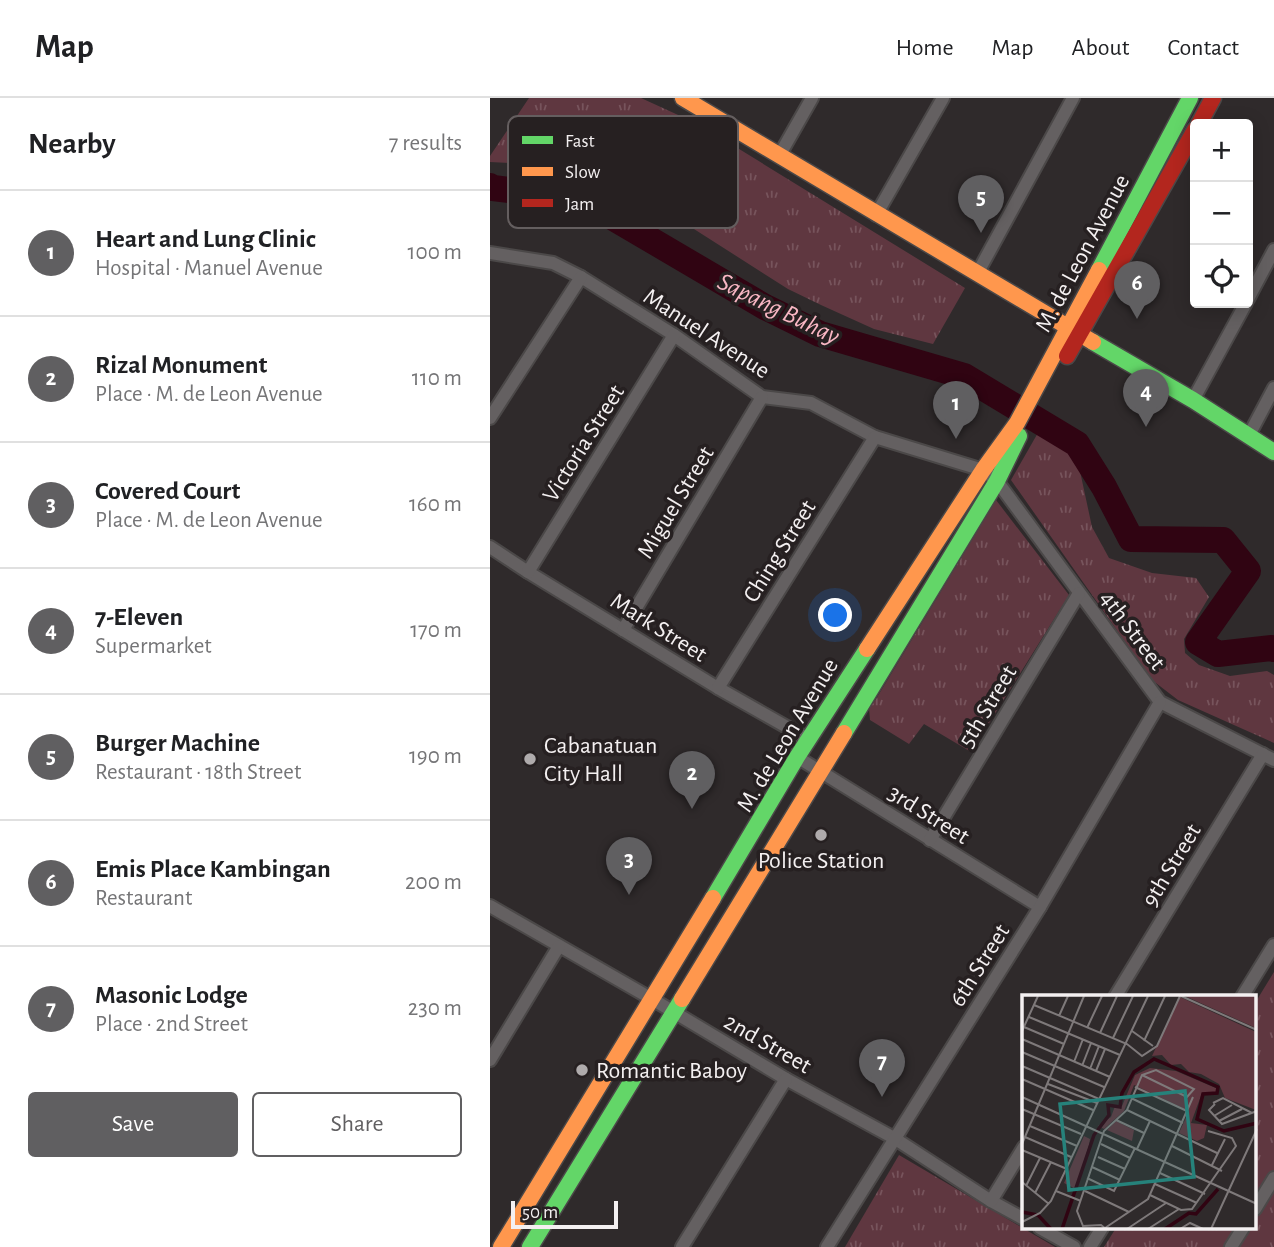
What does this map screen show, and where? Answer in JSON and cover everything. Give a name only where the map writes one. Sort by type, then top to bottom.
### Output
[{"type":"main road","points":[[684,98],[713,116]]},
{"type":"main road","name":"M. de Leon Avenue","points":[[1075,330],[1190,98]]},
{"type":"main road","points":[[1202,119],[1213,98]]},
{"type":"main road","points":[[738,131],[1193,400],[1274,452]]},
{"type":"main road","name":"M. de Leon Avenue","points":[[501,1247],[808,739],[983,470],[1020,425],[1190,138]]},
{"type":"main road","name":"M. de Leon Avenue","points":[[530,1247],[997,481],[1020,425]]},
{"type":"street","points":[[779,156],[812,98]]},
{"type":"street","points":[[876,215],[943,98]]},
{"type":"street","points":[[977,274],[1073,98]]},
{"type":"street","points":[[1253,290],[1274,250]]},
{"type":"street","name":"Manuel Avenue","points":[[490,253],[553,263],[581,277],[674,335],[762,397],[811,403],[876,437],[983,470]]},
{"type":"street","points":[[490,418],[581,277]]},
{"type":"street","points":[[1193,400],[1243,308]]},
{"type":"street","name":"Victoria Street","points":[[528,572],[674,335]]},
{"type":"street","points":[[1248,437],[1274,388]]},
{"type":"street","name":"Miguel Street","points":[[623,630],[762,397]]},
{"type":"street","name":"Ching Street","points":[[718,688],[876,437]]},
{"type":"street","name":"4th Street","points":[[983,470],[997,481],[1160,702],[1268,757]]},
{"type":"street","name":"Mark Street","points":[[490,547],[718,688],[808,739]]},
{"type":"street","name":"5th Street","points":[[930,839],[1079,593]]},
{"type":"street","name":"6th Street","points":[[827,1247],[1040,907],[1160,702]]},
{"type":"street","name":"3rd Street","points":[[797,757],[1040,907]]},
{"type":"street","name":"9th Street","points":[[1116,995],[1268,757]]},
{"type":"street","name":"2nd Street","points":[[490,906],[786,1079],[894,1138],[1022,1218]]},
{"type":"street","points":[[1243,995],[1274,945]]},
{"type":"street","points":[[490,1060],[559,946]]},
{"type":"street","points":[[682,1247],[786,1079]]},
{"type":"street","points":[[991,1201],[1022,1150]]},
{"type":"street","points":[[1256,1207],[1274,1178]]},
{"type":"street","points":[[1044,1230],[1074,1247]]},
{"type":"street","points":[[1090,1247],[1101,1230]]},
{"type":"street","points":[[1231,1247],[1242,1230]]},
{"type":"green space","points":[[529,98],[641,98],[680,116],[517,116]]},
{"type":"green space","points":[[508,129],[508,163],[490,162],[490,156]]},
{"type":"green space","points":[[738,148],[965,288],[933,344],[874,329],[788,289],[692,228],[738,228]]},
{"type":"green space","points":[[1043,424],[1075,448],[1092,527],[1109,558],[1152,573],[1196,578],[1209,597],[1184,639],[1185,653],[1199,665],[1230,676],[1267,671],[1274,675],[1274,743],[1178,700],[1152,680],[1011,480]]},
{"type":"green space","points":[[996,500],[1069,595],[971,752],[924,724],[909,744],[870,720],[869,708]]},
{"type":"green space","points":[[1274,972],[1274,1247],[1104,1247],[1115,1230],[1256,1230],[1256,1001]]},
{"type":"green space","points":[[899,1155],[1022,1228],[1022,1230],[1055,1247],[845,1247]]},
{"type":"waterway","name":"Sapang Buhay","points":[[490,186],[508,190]]},
{"type":"waterway","name":"Sapang Buhay","points":[[631,228],[765,307],[820,334],[964,376],[1077,444],[1104,487],[1131,539],[1223,540],[1248,571],[1198,642],[1218,654],[1274,649]]},
{"type":"traffic: fast","points":[[1099,270],[1190,98]]},
{"type":"traffic: fast","points":[[1093,342],[1193,400],[1274,452]]},
{"type":"traffic: fast","points":[[844,733],[997,481],[1019,436]]},
{"type":"traffic: fast","points":[[713,898],[797,757],[867,649]]},
{"type":"traffic: fast","points":[[530,1247],[682,999]]},
{"type":"traffic: slow","points":[[683,98],[713,116]]},
{"type":"traffic: slow","points":[[738,131],[1093,342]]},
{"type":"traffic: slow","points":[[867,649],[983,470],[1017,423],[1099,270]]},
{"type":"traffic: slow","points":[[682,999],[844,733]]},
{"type":"traffic: slow","points":[[501,1247],[713,898]]},
{"type":"traffic: jam","points":[[1202,119],[1213,98]]},
{"type":"traffic: jam","points":[[1067,356],[1190,139]]},
{"type":"place","name":"Burger Machine","points":[[981,233]]},
{"type":"place","name":"Emis Place Kambingan","points":[[1137,319]]},
{"type":"place","name":"7-Eleven","points":[[1146,427]]},
{"type":"place","name":"Heart and Lung Clinic","points":[[956,439]]},
{"type":"place","name":"Cabanatuan City Hall","points":[[530,759]]},
{"type":"place","name":"Rizal Monument","points":[[692,809]]},
{"type":"place","name":"Police Station","points":[[821,835]]},
{"type":"place","name":"Covered Court","points":[[629,895]]},
{"type":"place","name":"Romantic Baboy","points":[[582,1070]]},
{"type":"place","name":"Masonic Lodge","points":[[882,1097]]}]
